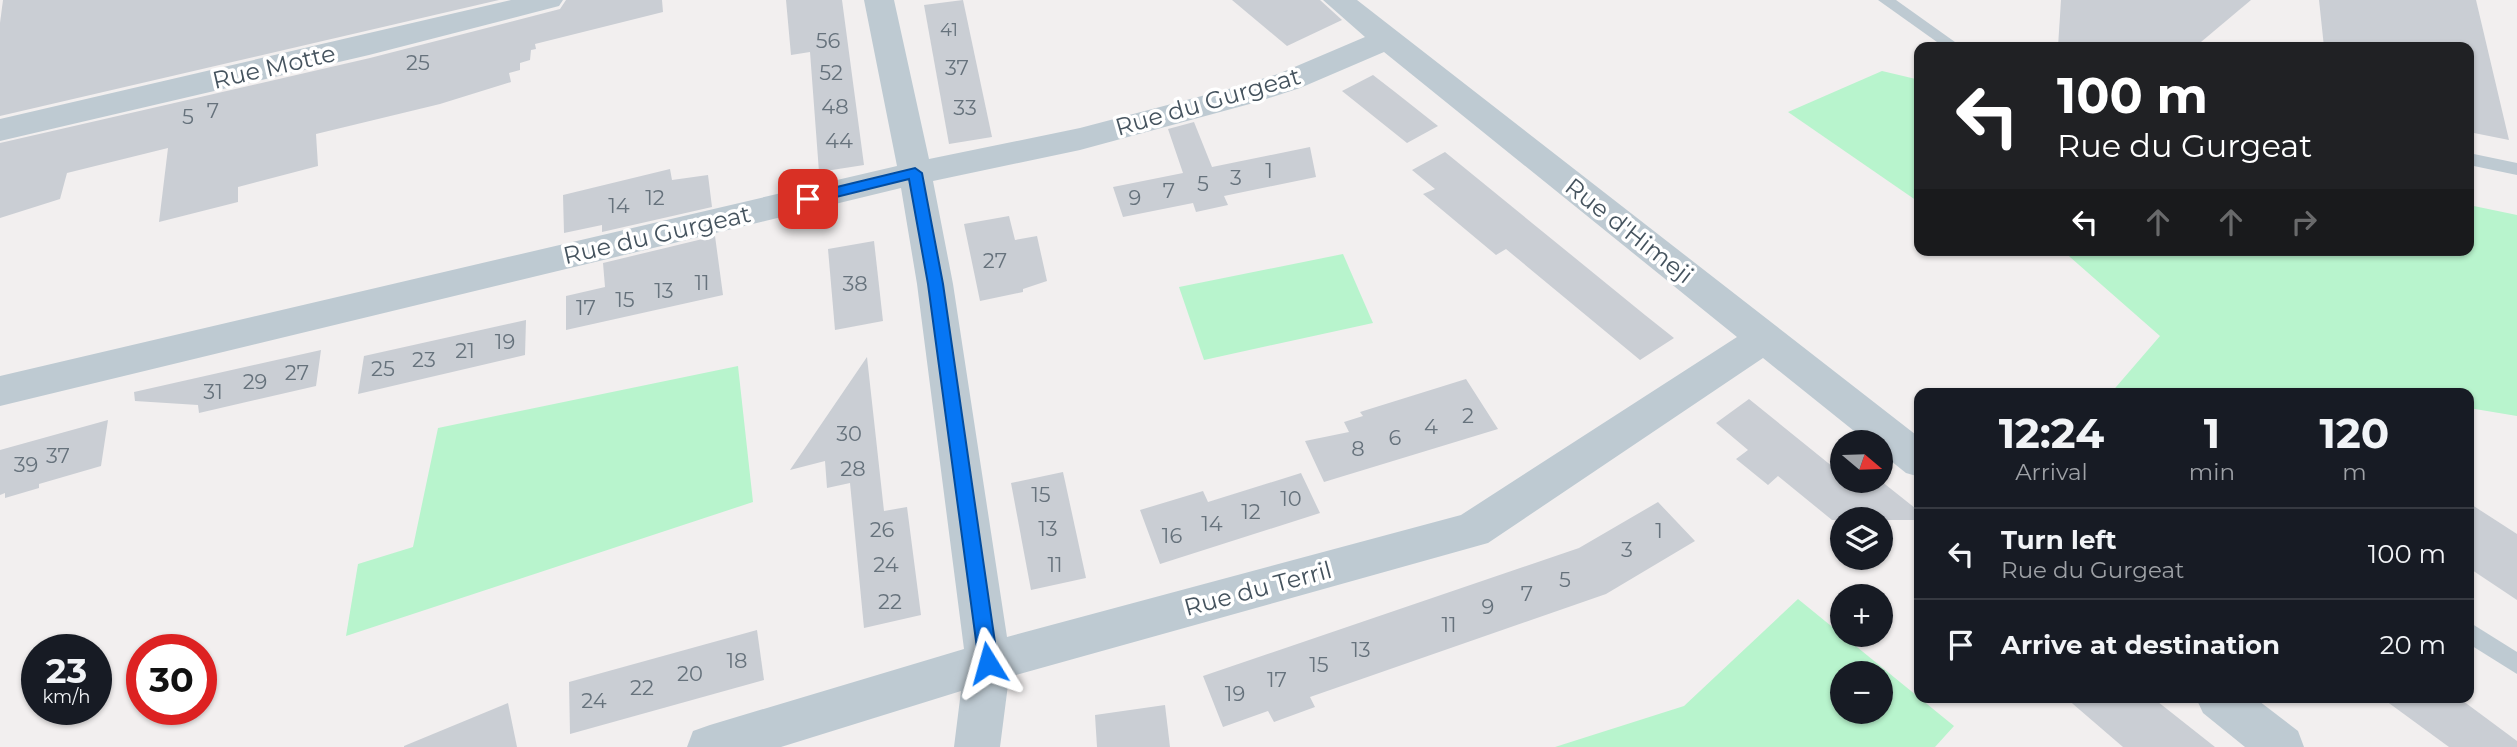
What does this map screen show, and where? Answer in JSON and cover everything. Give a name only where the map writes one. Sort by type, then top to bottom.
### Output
[{"type":"street","name":"Rue Motte","points":[[0,130],[355,48],[548,0]]},
{"type":"street","points":[[878,0],[915,173],[935,284],[988,663],[977,747]]},
{"type":"street","name":"Rue d'Himeji","points":[[1338,0],[1914,456]]},
{"type":"street","name":"Rue du Gurgeat","points":[[0,391],[915,173],[1080,139],[1246,95],[1389,38]]},
{"type":"street","name":"Rue du Terril","points":[[710,747],[988,663],[1474,530],[1764,338]]},
{"type":"street","points":[[2226,703],[2281,747]]},
{"type":"lane","points":[[1886,0],[1947,42]]},
{"type":"lane","points":[[2474,160],[2517,169]]},
{"type":"lane","points":[[2474,635],[2517,664]]},
{"type":"green space","points":[[1882,71],[1914,79],[1914,199],[1788,112]]},
{"type":"green space","points":[[2474,206],[2517,215],[2517,416],[2474,409],[2474,388],[2115,388],[2160,336],[2069,256],[2474,256]]},
{"type":"green space","points":[[1343,254],[1373,323],[1204,360],[1179,287]]},
{"type":"green space","points":[[738,366],[753,502],[346,636],[358,564],[413,547],[438,428]]},
{"type":"green space","points":[[1798,599],[1830,625],[1830,647],[1857,647],[1874,661],[1830,661],[1830,724],[1893,724],[1893,676],[1914,693],[1914,703],[1926,703],[1954,726],[1935,747],[1555,747],[1684,706]]},
{"type":"building","points":[[3,0],[499,0],[0,116],[0,23]]},
{"type":"building","points":[[566,0],[662,0],[663,12],[535,44],[536,49],[531,50],[530,60],[520,63],[520,70],[509,73],[511,82],[440,104],[316,134],[318,166],[238,187],[238,202],[159,222],[168,148],[67,173],[60,199],[0,218],[0,143],[370,58],[560,9]]},
{"type":"building","points":[[786,0],[842,0],[864,165],[819,172],[810,52],[791,55]]},
{"type":"building","points":[[963,0],[992,137],[949,144],[924,5]]},
{"type":"building","points":[[1232,0],[1320,0],[1342,20],[1287,46]]},
{"type":"building","points":[[2061,0],[2251,0],[2201,42],[2058,42]]},
{"type":"building","points":[[2319,0],[2476,0],[2509,140],[2474,133],[2474,42],[2323,42]]},
{"type":"building","points":[[1373,75],[1438,126],[1407,143],[1342,91]]},
{"type":"building","points":[[1194,122],[1212,167],[1310,147],[1316,177],[1224,196],[1228,205],[1196,212],[1193,203],[1123,217],[1113,187],[1183,173],[1168,129]]},
{"type":"building","points":[[1445,152],[1674,338],[1640,360],[1506,249],[1496,255],[1423,194],[1435,189],[1412,170]]},
{"type":"building","points":[[670,169],[672,180],[708,175],[712,207],[602,232],[602,225],[564,233],[563,195]]},
{"type":"building","points":[[1009,216],[1015,240],[1037,236],[1047,281],[1023,289],[1023,292],[980,301],[964,224]]},
{"type":"building","points":[[715,236],[723,295],[566,330],[566,296],[605,287],[603,263]]},
{"type":"building","points":[[874,241],[883,321],[835,330],[828,249]]},
{"type":"building","points":[[526,320],[525,355],[358,394],[364,356]]},
{"type":"building","points":[[321,350],[316,386],[199,413],[198,405],[135,401],[134,392]]},
{"type":"building","points":[[867,357],[884,511],[907,507],[921,615],[864,628],[850,483],[827,488],[825,461],[790,470]]},
{"type":"building","points":[[1466,379],[1498,429],[1324,482],[1305,441],[1349,432],[1344,422],[1363,416],[1360,412]]},
{"type":"building","points":[[1749,399],[1830,464],[1830,494],[1894,494],[1894,491],[1914,507],[1914,520],[1893,520],[1893,507],[1830,507],[1830,518],[1778,476],[1768,485],[1736,459],[1748,450],[1716,423]]},
{"type":"building","points":[[108,420],[101,466],[39,484],[39,488],[5,498],[5,493],[0,495],[0,450]]},
{"type":"building","points":[[1063,472],[1086,578],[1031,590],[1011,483]]},
{"type":"building","points":[[1301,473],[1320,513],[1160,564],[1140,510],[1203,491],[1208,502]]},
{"type":"building","points":[[1658,502],[1695,541],[1606,594],[1310,697],[1315,707],[1274,722],[1268,711],[1223,727],[1203,676],[1579,548]]},
{"type":"building","points":[[2474,506],[2517,534],[2517,600],[2474,571]]},
{"type":"building","points":[[757,630],[764,680],[570,734],[569,682]]},
{"type":"building","points":[[508,703],[517,747],[404,747],[404,746]]},
{"type":"building","points":[[2072,703],[2159,703],[2215,747],[2123,747]]},
{"type":"building","points":[[2389,703],[2466,703],[2517,741],[2517,747],[2449,747]]},
{"type":"building","points":[[1165,705],[1170,747],[1097,747],[1095,715]]},
{"type":"route","points":[[808,199],[915,173],[935,284],[988,663]]}]
